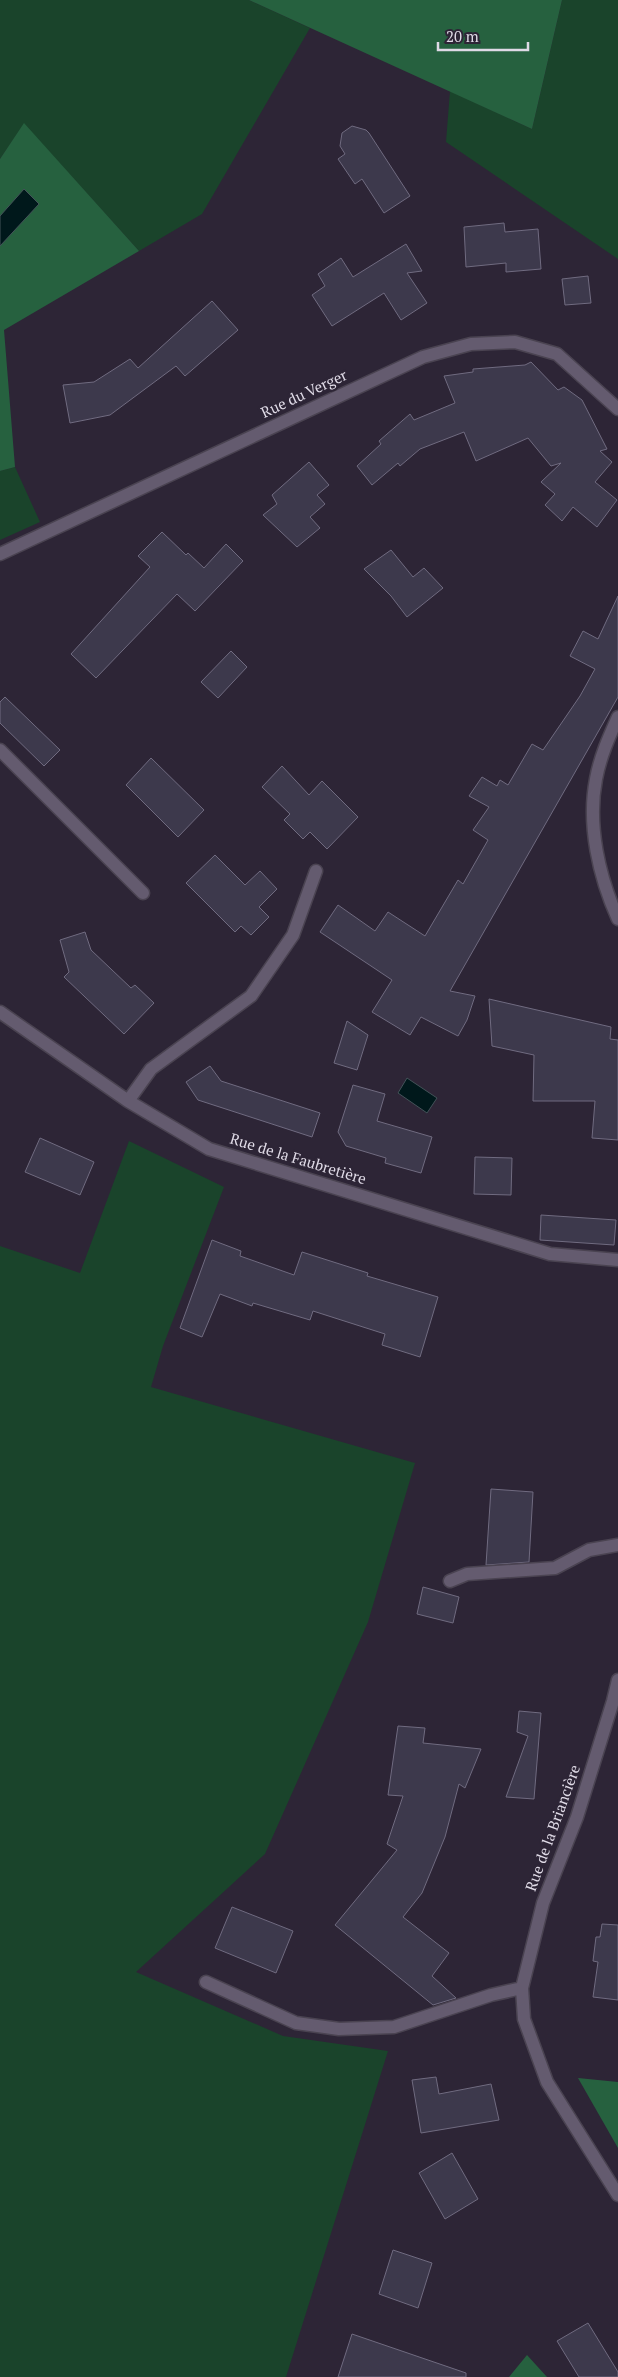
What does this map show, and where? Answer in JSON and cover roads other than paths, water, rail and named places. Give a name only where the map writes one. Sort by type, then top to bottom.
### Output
[{"type":"street","name":"Rue du Verger","points":[[0,554],[423,357],[471,344],[515,342],[557,354],[618,409]]},
{"type":"street","points":[[618,717],[604,746],[596,780],[594,820],[601,871],[618,918]]},
{"type":"street","points":[[0,750],[143,893]]},
{"type":"street","points":[[128,1101],[151,1069],[250,996],[293,935],[316,871]]},
{"type":"street","name":"Rue de la Faubretière","points":[[0,1012],[128,1101],[209,1149],[550,1254],[618,1260]]},
{"type":"street","points":[[450,1581],[467,1574],[555,1568],[589,1550],[618,1545]]},
{"type":"street","name":"Rue de la Briancière","points":[[618,1680],[577,1817],[543,1903],[522,1988],[524,2019],[547,2082],[618,2195]]},
{"type":"street","points":[[206,1982],[296,2023],[339,2029],[394,2027],[491,1995],[522,1988]]}]
